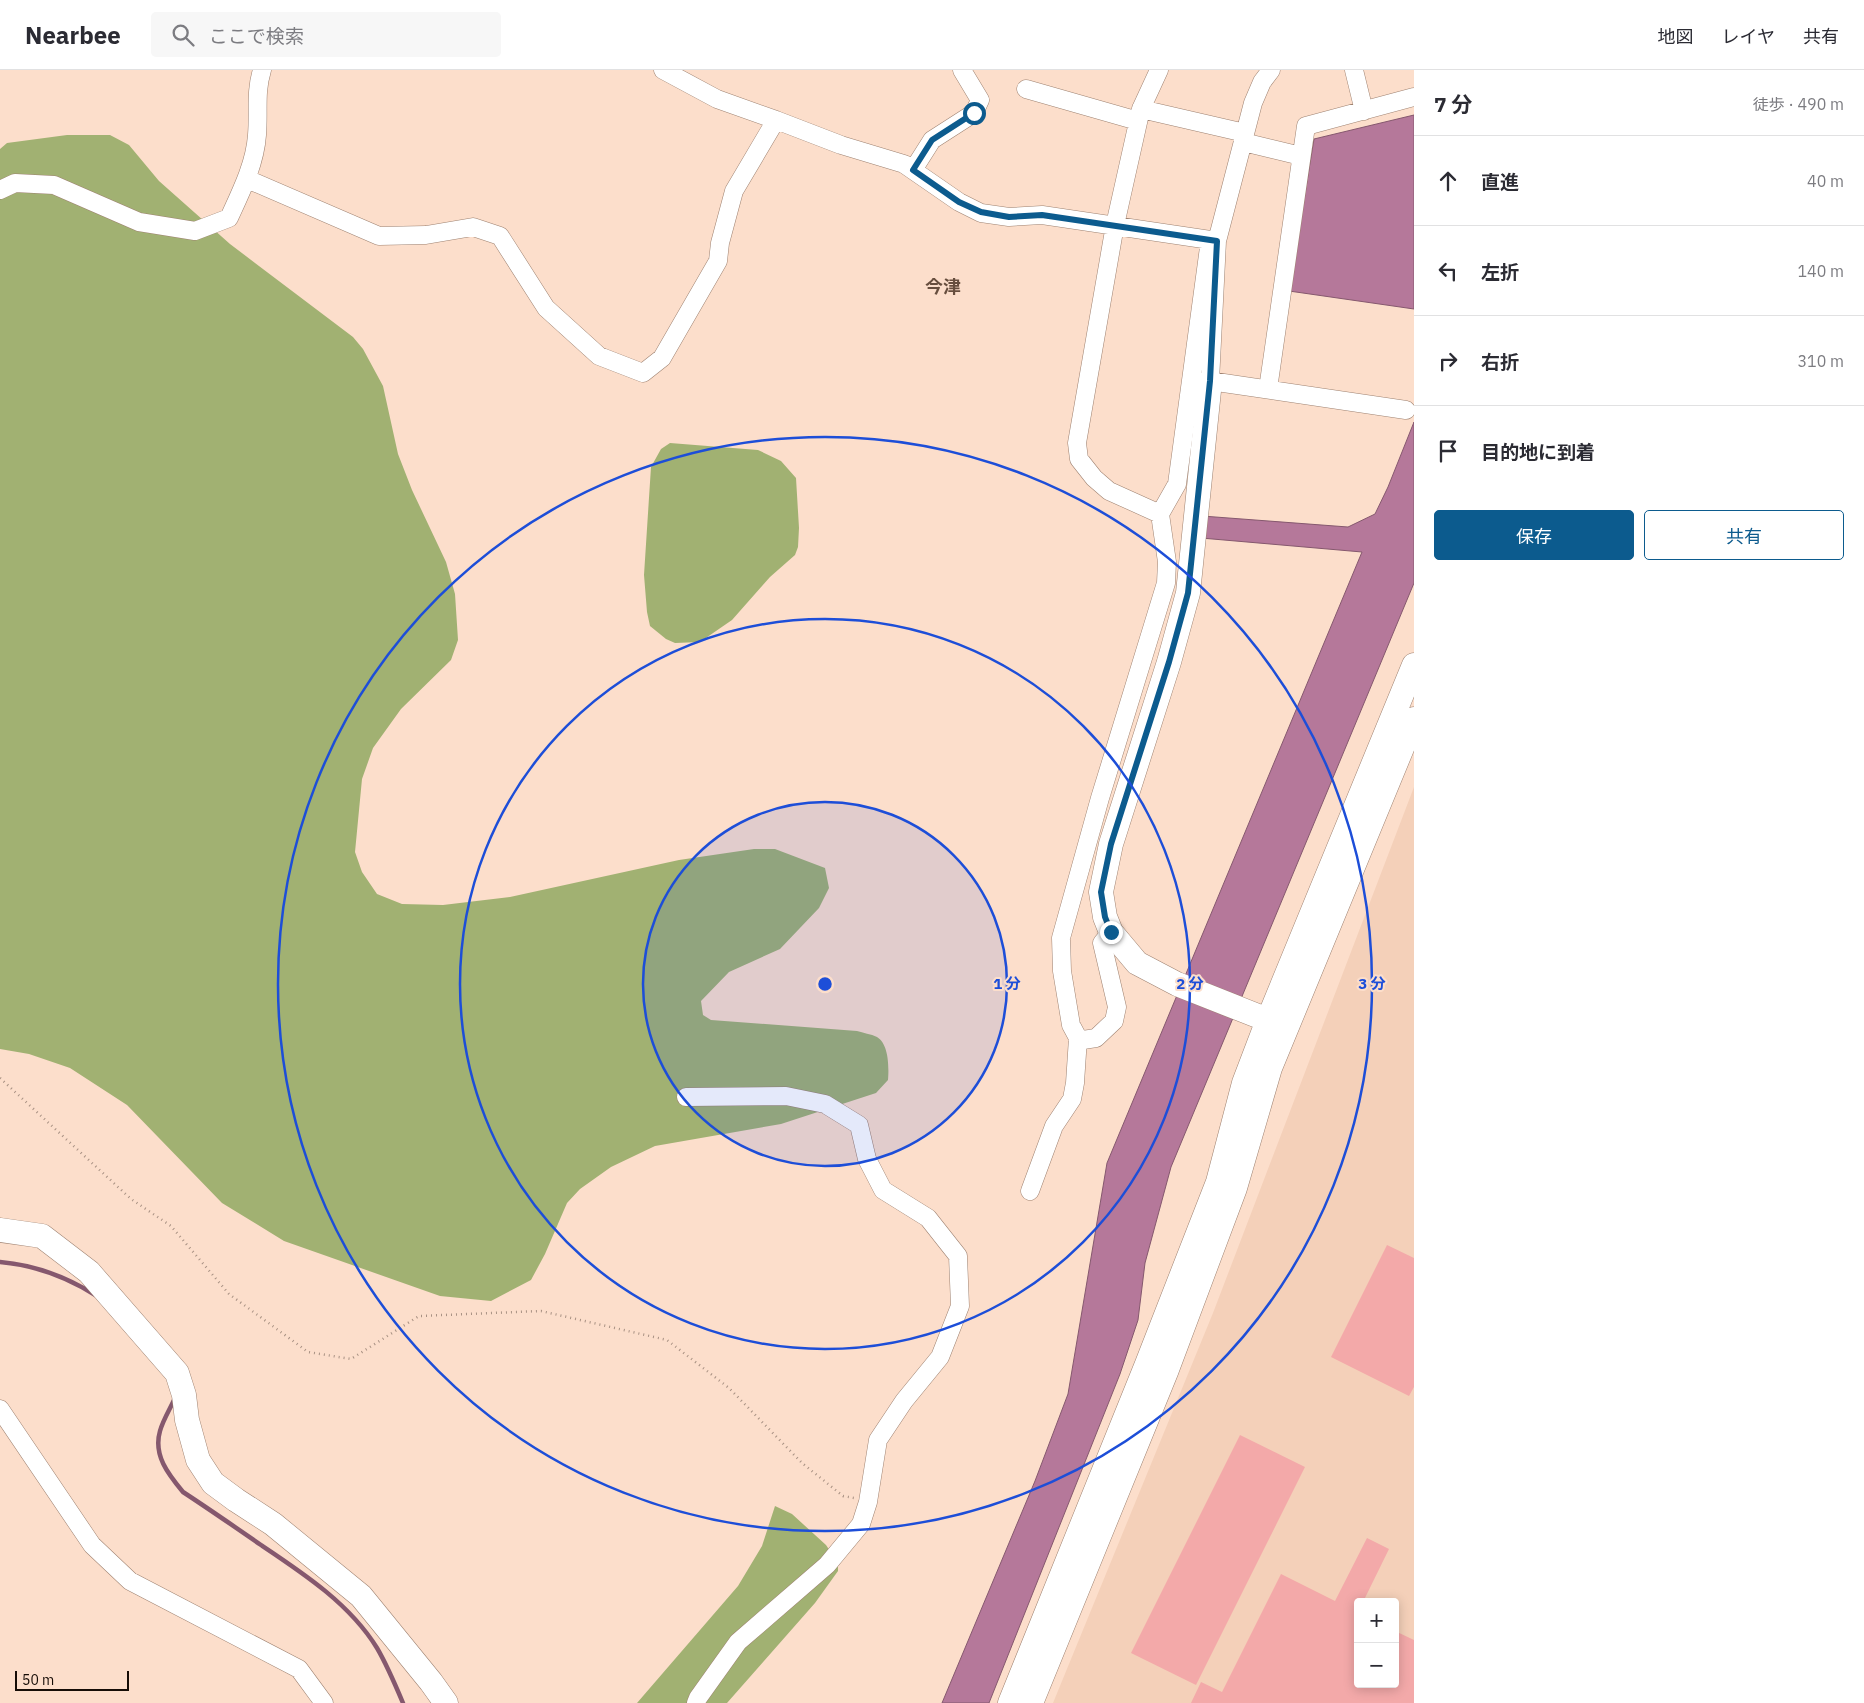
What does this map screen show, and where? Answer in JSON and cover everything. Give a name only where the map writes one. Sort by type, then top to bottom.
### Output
[{"type":"street","points":[[0,190],[15,183],[54,185],[139,222],[195,231],[229,218],[248,179],[257,136],[257,85],[262,70]]},
{"type":"street","points":[[663,70],[717,99],[840,145],[904,164],[959,202],[981,212],[1009,217],[1042,215],[1213,241]]},
{"type":"street","points":[[913,170],[932,140],[974,113],[980,100],[962,70]]},
{"type":"street","points":[[1159,70],[1140,115],[1115,225],[1077,442],[1079,459],[1094,478],[1109,491],[1160,514]]},
{"type":"street","points":[[1030,1191],[1054,1126],[1072,1099],[1075,1083],[1078,1038],[1071,1025],[1062,971],[1061,938],[1100,798],[1166,583],[1167,562],[1160,514],[1177,484],[1213,241],[1253,103],[1262,82],[1271,70]]},
{"type":"street","points":[[1354,70],[1364,111]]},
{"type":"street","points":[[1026,89],[1244,138],[1301,156]]},
{"type":"street","points":[[1268,390],[1306,126],[1414,97]]},
{"type":"street","points":[[248,179],[379,236],[426,235],[473,227],[500,236],[546,308],[599,356],[643,373],[662,358],[718,261],[720,243],[734,190],[776,120]]},
{"type":"street","points":[[1213,241],[1210,381],[1188,593],[1169,662],[1111,844],[1101,892],[1105,917],[1111,932],[1137,963],[1177,984],[1269,1020]]},
{"type":"street","points":[[1210,381],[1406,410]]},
{"type":"street","points":[[1010,1703],[1147,1364],[1218,1182],[1244,1083],[1414,665]]},
{"type":"street","points":[[1031,1703],[1166,1372],[1235,1188],[1270,1068],[1269,1020],[1414,719]]},
{"type":"street","points":[[1078,1038],[1083,1040],[1096,1038],[1114,1021],[1117,1007],[1102,943],[1111,932]]},
{"type":"street","points":[[686,1097],[786,1096],[825,1104],[859,1125],[867,1159],[883,1190],[928,1218],[958,1256],[960,1306],[940,1357],[904,1400],[878,1440],[868,1502],[861,1524],[827,1565],[738,1642],[696,1703]]},
{"type":"street","points":[[0,1230],[42,1236],[89,1272],[177,1373],[184,1395],[187,1420],[198,1460],[213,1483],[273,1524],[361,1596],[446,1703]]},
{"type":"street","points":[[0,1409],[92,1545],[130,1581],[299,1669],[324,1703]]},
{"type":"path","points":[[0,1078],[131,1199],[171,1226],[229,1294],[308,1352],[351,1359],[419,1316],[541,1311],[667,1340],[730,1388],[802,1463],[843,1496],[868,1502]]},
{"type":"shaded area","points":[[1414,115],[1414,309],[1289,291],[1314,139]]},
{"type":"shaded area","points":[[1414,422],[1414,583],[1171,1167],[1145,1263],[1138,1320],[1120,1374],[989,1703],[942,1703],[1035,1481],[1068,1394],[1107,1163],[1362,552],[1201,538],[1202,516],[1348,527],[1375,514]]},
{"type":"shaded area","points":[[1414,787],[1414,1703],[1053,1703],[1213,1313]]},
{"type":"green space","points":[[67,135],[110,135],[129,145],[159,181],[230,244],[353,337],[363,349],[383,386],[398,454],[412,490],[446,562],[455,594],[458,640],[451,660],[401,709],[373,748],[362,779],[355,852],[362,872],[377,894],[402,904],[443,905],[510,897],[679,860],[754,849],[775,849],[825,868],[829,888],[819,908],[780,949],[729,972],[701,1001],[703,1015],[711,1020],[857,1031],[877,1037],[881,1040],[886,1051],[888,1080],[876,1093],[781,1124],[655,1146],[611,1167],[580,1189],[567,1203],[545,1254],[531,1280],[491,1301],[440,1296],[284,1241],[222,1203],[127,1105],[70,1068],[29,1054],[0,1049],[0,149],[7,143]]},
{"type":"green space","points":[[670,443],[758,450],[781,461],[796,478],[799,528],[798,547],[795,555],[770,577],[732,620],[700,642],[675,643],[666,639],[650,626],[647,612],[644,575],[651,467],[661,449]]},
{"type":"green space","points":[[775,1506],[792,1514],[826,1545],[838,1563],[838,1571],[815,1603],[727,1703],[637,1703],[738,1586],[762,1546]]},
{"type":"building","points":[[1387,1245],[1414,1258],[1414,1387],[1409,1396],[1331,1357]]},
{"type":"building","points":[[1240,1435],[1305,1467],[1196,1685],[1131,1653]]},
{"type":"building","points":[[1367,1538],[1389,1549],[1365,1598],[1354,1598],[1354,1688],[1399,1688],[1399,1633],[1414,1640],[1414,1703],[1191,1703],[1201,1682],[1222,1692],[1281,1574],[1335,1601]]},
{"type":"waterway","points":[[0,1262],[26,1266],[50,1273],[74,1283],[97,1296]]},
{"type":"waterway","points":[[175,1398],[163,1423],[158,1440],[160,1456],[172,1478],[183,1492],[309,1578],[340,1603],[366,1632],[377,1648],[403,1703]]},
{"type":"district","name":"今津","points":[[943,287]]},
{"type":"route","points":[[974,113],[932,140],[913,170],[959,202],[981,212],[1009,217],[1042,215],[1217,241],[1210,381],[1188,593],[1169,662],[1111,844],[1101,892],[1105,917],[1111,932]]}]
